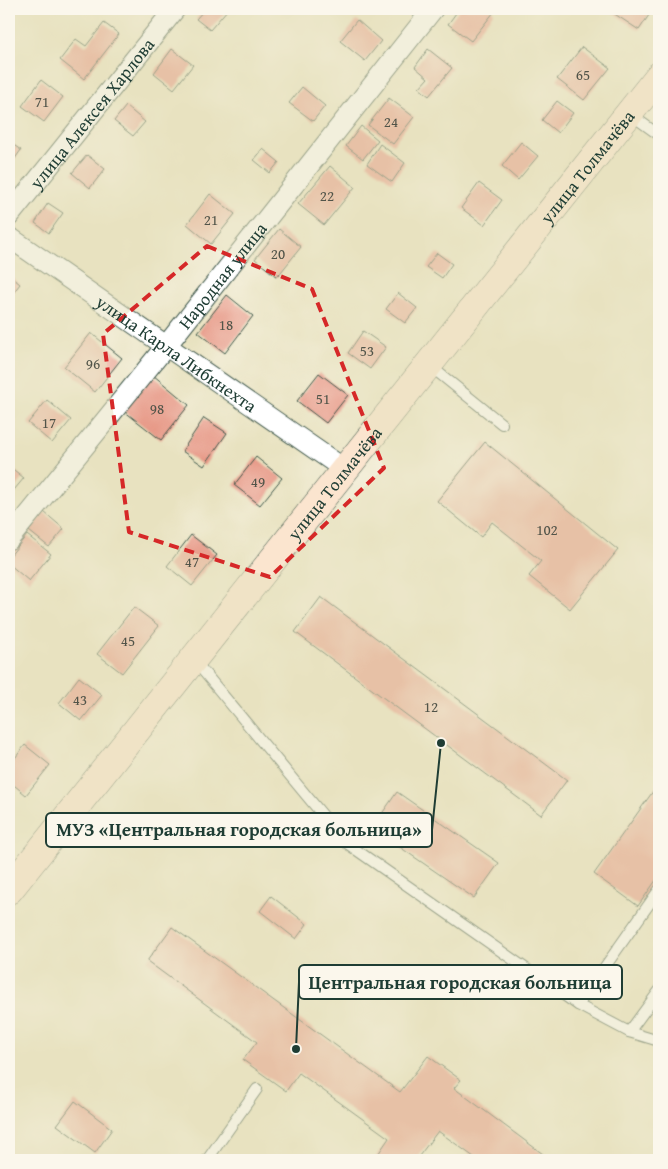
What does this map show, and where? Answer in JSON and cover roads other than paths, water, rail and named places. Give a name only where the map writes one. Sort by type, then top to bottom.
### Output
[{"type":"street","name":"улица Алексея Харлова","points":[[9,216],[175,9]]},
{"type":"street","name":"Народная улица","points":[[9,539],[166,346],[433,9]]},
{"type":"street","name":"улица Толмачёва","points":[[9,890],[659,76]]},
{"type":"street","name":"улица Карла Либкнехта","points":[[9,237],[344,469]]},
{"type":"lane","points":[[629,113],[659,135]]},
{"type":"lane","points":[[428,365],[502,424]]},
{"type":"lane","points":[[193,660],[345,842],[578,1005],[630,1032],[659,1041]]},
{"type":"lane","points":[[578,1005],[659,890]]},
{"type":"lane","points":[[630,1032],[659,991]]},
{"type":"lane","points":[[207,1160],[258,1089]]},
{"type":"place","name":"МУЗ «Центральная городская больница»","points":[[441,743]]},
{"type":"place","name":"Центральная городская больница","points":[[296,1049]]}]
